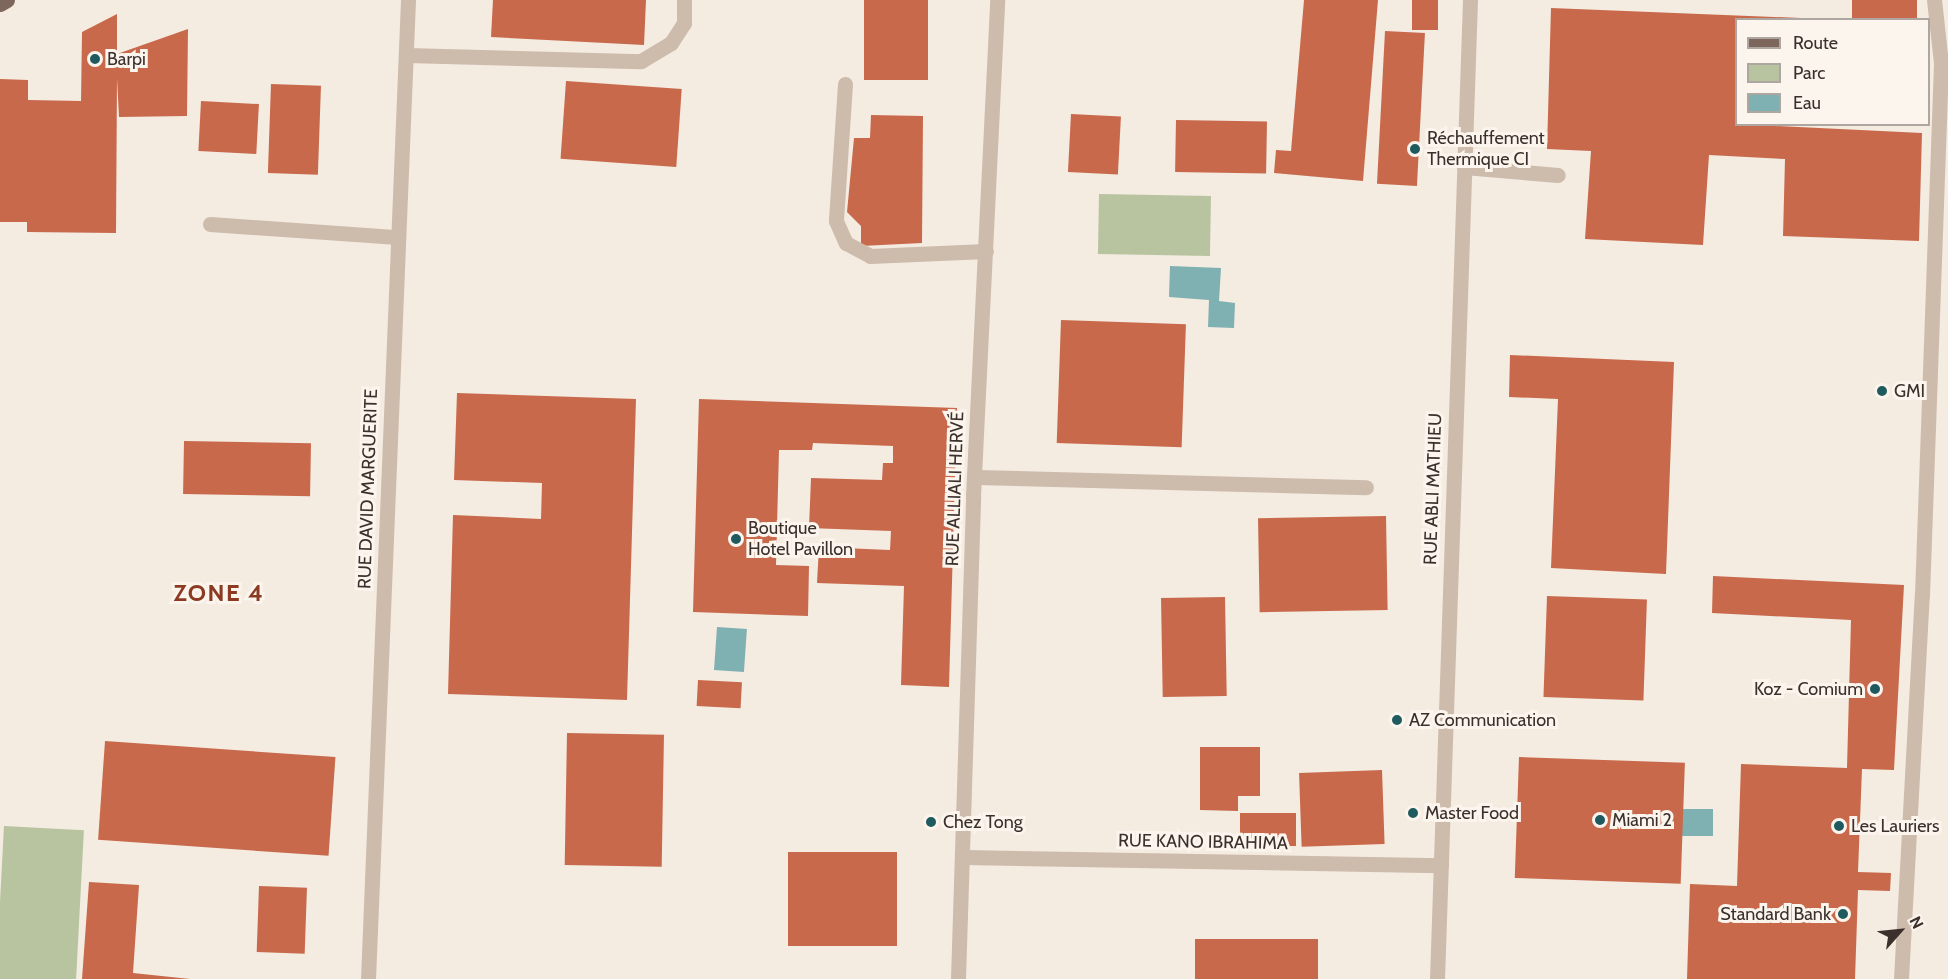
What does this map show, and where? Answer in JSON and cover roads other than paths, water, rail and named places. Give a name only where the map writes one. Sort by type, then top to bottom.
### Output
[{"type":"main road","points":[[0,4],[7,0]]},
{"type":"street","name":"RUE DAVID MARGUERITE","points":[[368,979],[408,0]]},
{"type":"street","points":[[406,55],[641,61],[671,43],[684,23],[684,0]]},
{"type":"street","name":"RUE ALLIALI HERVÉ","points":[[958,979],[964,857],[975,477],[997,0]]},
{"type":"street","name":"RUE ABLI MATHIEU","points":[[1437,979],[1470,0]]},
{"type":"street","points":[[1901,979],[1923,595],[1941,63],[1934,0]]},
{"type":"street","points":[[845,84],[836,221],[846,243],[870,256],[986,251]]},
{"type":"street","points":[[1464,167],[1558,175]]},
{"type":"street","points":[[210,224],[398,237]]},
{"type":"street","points":[[975,477],[1366,487]]},
{"type":"street","name":"RUE KANO IBRAHIMA","points":[[964,857],[1441,865]]},
{"type":"water","points":[[1170,266],[1221,268],[1219,301],[1235,303],[1234,328],[1208,327],[1209,300],[1169,297]]},
{"type":"water","points":[[717,627],[747,629],[744,672],[714,670]]},
{"type":"water","points":[[1668,809],[1713,809],[1713,836],[1668,836]]},
{"type":"place","name":"Barpi","points":[[95,59]]},
{"type":"place","name":"Réchauffement Thermique CI","points":[[1415,149]]},
{"type":"place","name":"GMI","points":[[1882,391]]},
{"type":"place","name":"Boutique Hotel Pavillon","points":[[736,539]]},
{"type":"place","name":"Koz - Comium","points":[[1875,689]]},
{"type":"place","name":"AZ Communication","points":[[1397,720]]},
{"type":"place","name":"Master Food","points":[[1413,813]]},
{"type":"place","name":"Miami 2","points":[[1600,820]]},
{"type":"place","name":"Chez Tong","points":[[931,822]]},
{"type":"place","name":"Les Lauriers","points":[[1839,826]]},
{"type":"place","name":"Standard Bank","points":[[1843,914]]},
{"type":"district","name":"ZONE 4","points":[[219,593]]}]
